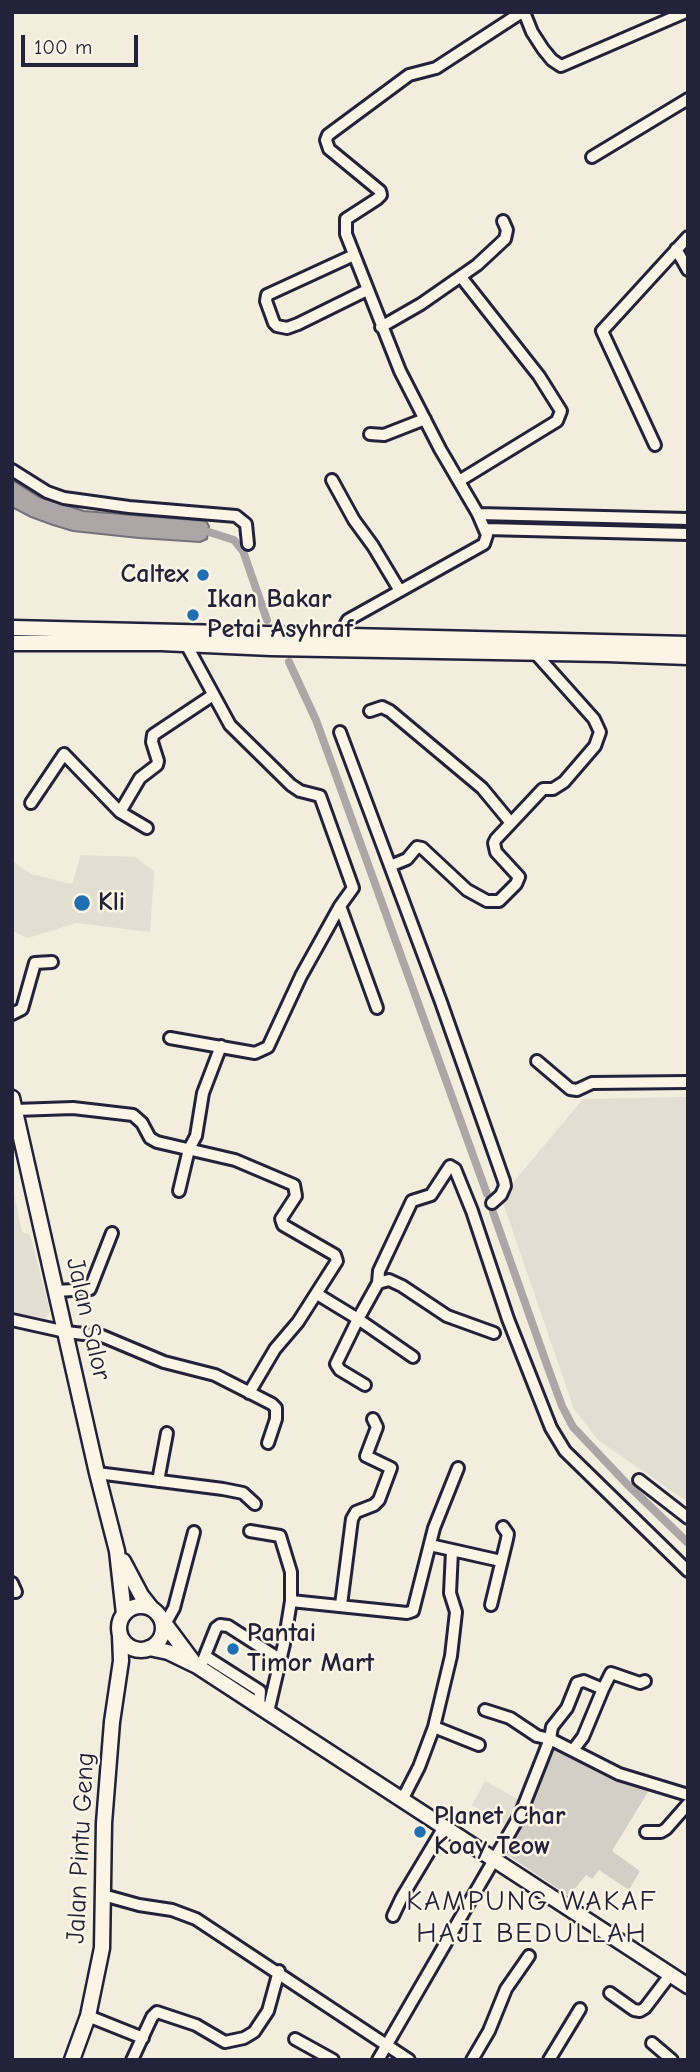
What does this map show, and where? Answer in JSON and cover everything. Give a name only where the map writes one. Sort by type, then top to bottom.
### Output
[{"type":"main road","points":[[14,628],[688,644]]},
{"type":"main road","points":[[12,643],[186,644],[271,649],[688,657]]},
{"type":"main road","name":"Jalan Salor","points":[[14,1104],[117,1551],[124,1614]]},
{"type":"main road","name":"Jalan Salor","points":[[117,1551],[141,1595],[201,1663]]},
{"type":"main road","points":[[119,1678],[142,1649],[155,1644],[162,1633],[159,1617],[134,1607],[124,1614],[119,1627],[123,1641],[142,1649],[168,1652],[201,1663],[264,1709],[688,1986]]},
{"type":"main road","name":"Jalan Pintu Geng","points":[[72,2060],[88,2015],[102,1948],[104,1823],[112,1721],[119,1678],[120,1634]]},
{"type":"street","points":[[339,636],[348,620],[484,544],[487,535],[425,419],[381,327],[346,234],[346,219],[380,198],[380,191],[328,149],[328,135],[409,75],[436,68],[523,12],[543,49],[561,66],[686,12]]},
{"type":"street","points":[[592,157],[688,99]]},
{"type":"street","points":[[381,327],[461,277],[505,239],[507,230],[503,221]]},
{"type":"street","points":[[655,444],[602,331],[688,237]]},
{"type":"street","points":[[676,249],[688,270]]},
{"type":"street","points":[[354,255],[267,296],[266,301],[274,323],[287,328],[367,290]]},
{"type":"street","points":[[459,481],[557,421],[561,411],[539,376],[461,277]]},
{"type":"street","points":[[370,434],[384,435],[425,419]]},
{"type":"street","points":[[12,470],[40,488],[64,498],[129,507],[236,516],[246,524],[248,544]]},
{"type":"street","points":[[332,480],[354,520],[400,591]]},
{"type":"street","points":[[478,514],[688,519]]},
{"type":"street","points":[[486,529],[688,534]]},
{"type":"street","points":[[170,1038],[255,1053],[268,1047],[301,976],[353,888],[320,796],[300,791],[291,785],[230,725],[186,644]]},
{"type":"street","points":[[390,866],[407,859],[417,847],[422,848],[474,894],[486,901],[499,901],[516,884],[519,877],[495,848],[496,839],[543,789],[553,789],[564,782],[595,746],[600,732],[594,719],[535,653]]},
{"type":"street","points":[[120,812],[140,778],[157,765],[153,735],[213,695]]},
{"type":"street","points":[[370,710],[382,707],[390,711],[482,788],[511,823]]},
{"type":"street","points":[[340,732],[504,1181],[505,1186],[492,1203]]},
{"type":"street","points":[[32,803],[65,754],[120,812],[147,828]]},
{"type":"street","points":[[340,906],[377,1008]]},
{"type":"street","points":[[12,1014],[22,1009],[35,962],[52,962]]},
{"type":"street","points":[[179,1191],[189,1149],[196,1136],[203,1093],[221,1046]]},
{"type":"street","points":[[537,1061],[570,1089],[577,1090],[592,1083],[688,1082]]},
{"type":"street","points":[[14,1104],[133,1115],[142,1123],[150,1138],[234,1160],[294,1185],[296,1196],[281,1219],[282,1225],[337,1257],[336,1264],[298,1322],[275,1349],[249,1393]]},
{"type":"street","points":[[365,1385],[340,1370],[336,1364],[378,1283],[379,1271],[412,1201],[431,1195],[450,1166],[455,1169],[472,1211],[508,1319],[551,1428],[565,1451],[688,1570]]},
{"type":"street","points":[[56,1291],[90,1289],[111,1233]]},
{"type":"street","points":[[378,1283],[389,1280],[447,1316],[494,1333]]},
{"type":"street","points":[[317,1294],[413,1357]]},
{"type":"street","points":[[12,1320],[65,1332],[102,1336],[164,1362],[215,1375],[276,1408],[276,1419],[268,1443]]},
{"type":"street","points":[[341,1605],[352,1518],[356,1512],[374,1505],[379,1500],[391,1468],[366,1456],[377,1427],[373,1419]]},
{"type":"street","points":[[158,1480],[167,1433]]},
{"type":"street","points":[[291,1601],[407,1613],[413,1611],[441,1507],[458,1468]]},
{"type":"street","points":[[97,1473],[243,1493],[256,1504]]},
{"type":"street","points":[[639,1480],[688,1518]]},
{"type":"street","points":[[491,1605],[508,1534],[503,1527]]},
{"type":"street","points":[[250,1531],[281,1537],[291,1572],[291,1601],[281,1660],[264,1709]]},
{"type":"street","points":[[159,1617],[174,1608],[194,1532]]},
{"type":"street","points":[[430,1545],[501,1561]]},
{"type":"street","points":[[402,1800],[419,1767],[434,1727],[455,1636],[456,1607],[450,1593],[452,1550]]},
{"type":"street","points":[[201,1663],[216,1628],[223,1625],[281,1660]]},
{"type":"street","points":[[573,1750],[583,1737],[611,1673],[640,1684],[645,1681]]},
{"type":"street","points":[[378,2060],[520,1815],[550,1739],[552,1727],[567,1708],[577,1683],[584,1681],[603,1689]]},
{"type":"street","points":[[485,1710],[519,1722],[537,1736],[550,1739],[619,1774],[688,1795]]},
{"type":"street","points":[[434,1727],[480,1745]]},
{"type":"street","points":[[646,1832],[661,1832],[666,1829],[688,1804]]},
{"type":"street","points":[[393,1916],[444,1827]]},
{"type":"street","points":[[103,1895],[183,1913],[196,1919],[279,1971],[409,2060]]},
{"type":"street","points":[[472,2060],[489,2031],[506,1989],[529,1956]]},
{"type":"street","points":[[132,2060],[152,2017],[157,2012],[196,2025],[225,2042],[244,2038],[254,2032],[268,2011],[279,1971]]},
{"type":"street","points":[[610,1993],[634,2010],[640,2011],[670,1975]]},
{"type":"street","points":[[549,2060],[580,2009]]},
{"type":"street","points":[[88,2015],[143,2038]]},
{"type":"street","points":[[295,2039],[333,2060]]},
{"type":"street","points":[[652,2043],[672,2060]]},
{"type":"shaded area","points":[[12,480],[39,497],[84,511],[206,521],[209,526],[207,539],[200,542],[139,538],[73,531],[53,525],[12,507]]},
{"type":"shaded area","name":"Kli","points":[[81,855],[136,857],[154,872],[150,932],[76,923],[28,938],[12,931],[12,861],[31,874],[72,884]]},
{"type":"shaded area","points":[[688,1097],[688,1502],[598,1440],[574,1409],[501,1197],[583,1099]]},
{"type":"shaded area","points":[[12,1185],[22,1232],[30,1235],[50,1311],[46,1318],[12,1313]]},
{"type":"shaded area","points":[[553,1746],[651,1787],[612,1851],[640,1871],[629,1890],[599,1870],[592,1879],[586,1875],[569,1896],[500,1850]]},
{"type":"shaded area","points":[[485,1781],[521,1801],[509,1827],[472,1805]]},
{"type":"waterway","points":[[209,532],[234,540],[243,551],[267,620]]},
{"type":"waterway","points":[[289,662],[316,720],[487,1194]]},
{"type":"waterway","points":[[493,1212],[562,1406],[573,1427],[688,1543]]},
{"type":"place","name":"Caltex","points":[[203,575]]},
{"type":"place","name":"Ikan Bakar Petai Asyhraf","points":[[193,615]]},
{"type":"place","name":"Kli","points":[[82,903]]},
{"type":"place","name":"Pantai Timor Mart","points":[[233,1649]]},
{"type":"place","name":"Planet Char Koay Teow","points":[[420,1832]]},
{"type":"district","name":"KAMPUNG WAKAF HAJI BEDULLAH","points":[[532,1918]]}]
